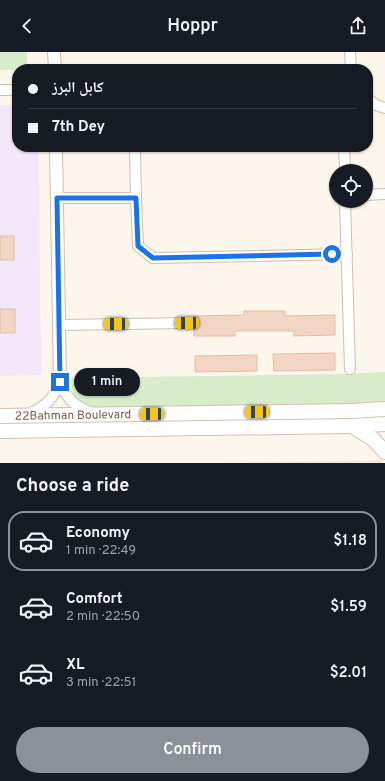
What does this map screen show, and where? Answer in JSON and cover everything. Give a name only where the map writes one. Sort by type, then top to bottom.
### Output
[{"type":"main road","name":"22Bahman Boulevard","points":[[0,416],[351,411],[385,409]]},
{"type":"main road","name":"22Bahman Boulevard","points":[[0,431],[351,426],[385,424]]},
{"type":"main road","points":[[351,426],[374,439],[385,452]]},
{"type":"street","points":[[54,52],[55,64]]},
{"type":"street","points":[[350,52],[351,64]]},
{"type":"street","points":[[0,90],[12,90]]},
{"type":"street","points":[[373,103],[385,108]]},
{"type":"street","points":[[25,415],[40,409],[50,401],[57,391],[60,382],[56,152]]},
{"type":"street","points":[[135,152],[138,246],[153,258],[347,254]]},
{"type":"street","points":[[344,152],[345,164]]},
{"type":"street","points":[[373,195],[385,194]]},
{"type":"street","points":[[57,198],[136,198]]},
{"type":"street","points":[[345,208],[350,369]]},
{"type":"street","points":[[59,325],[187,323]]},
{"type":"street","points":[[60,382],[69,400],[87,411],[96,414]]},
{"type":"shaded area","points":[[0,105],[12,105],[12,152],[39,152],[42,375],[0,376]]},
{"type":"shaded area","points":[[383,460],[383,463],[221,463]]},
{"type":"green space","points":[[0,52],[27,52],[27,64],[12,64],[12,70],[0,70]]},
{"type":"green space","points":[[385,372],[385,403],[182,407],[90,407],[77,399],[73,393],[71,378],[340,374]]},
{"type":"building","points":[[0,236],[14,236],[14,260],[0,260]]},
{"type":"building","points":[[0,309],[15,309],[15,333],[0,333]]},
{"type":"building","points":[[244,311],[285,311],[285,316],[335,315],[335,335],[294,336],[294,331],[235,331],[235,336],[194,336],[194,316],[244,315]]},
{"type":"building","points":[[335,353],[335,370],[274,371],[273,354]]},
{"type":"building","points":[[257,355],[257,371],[195,372],[195,356]]},
{"type":"route","points":[[60,382],[57,198],[136,198],[138,246],[153,258],[332,254]]}]
